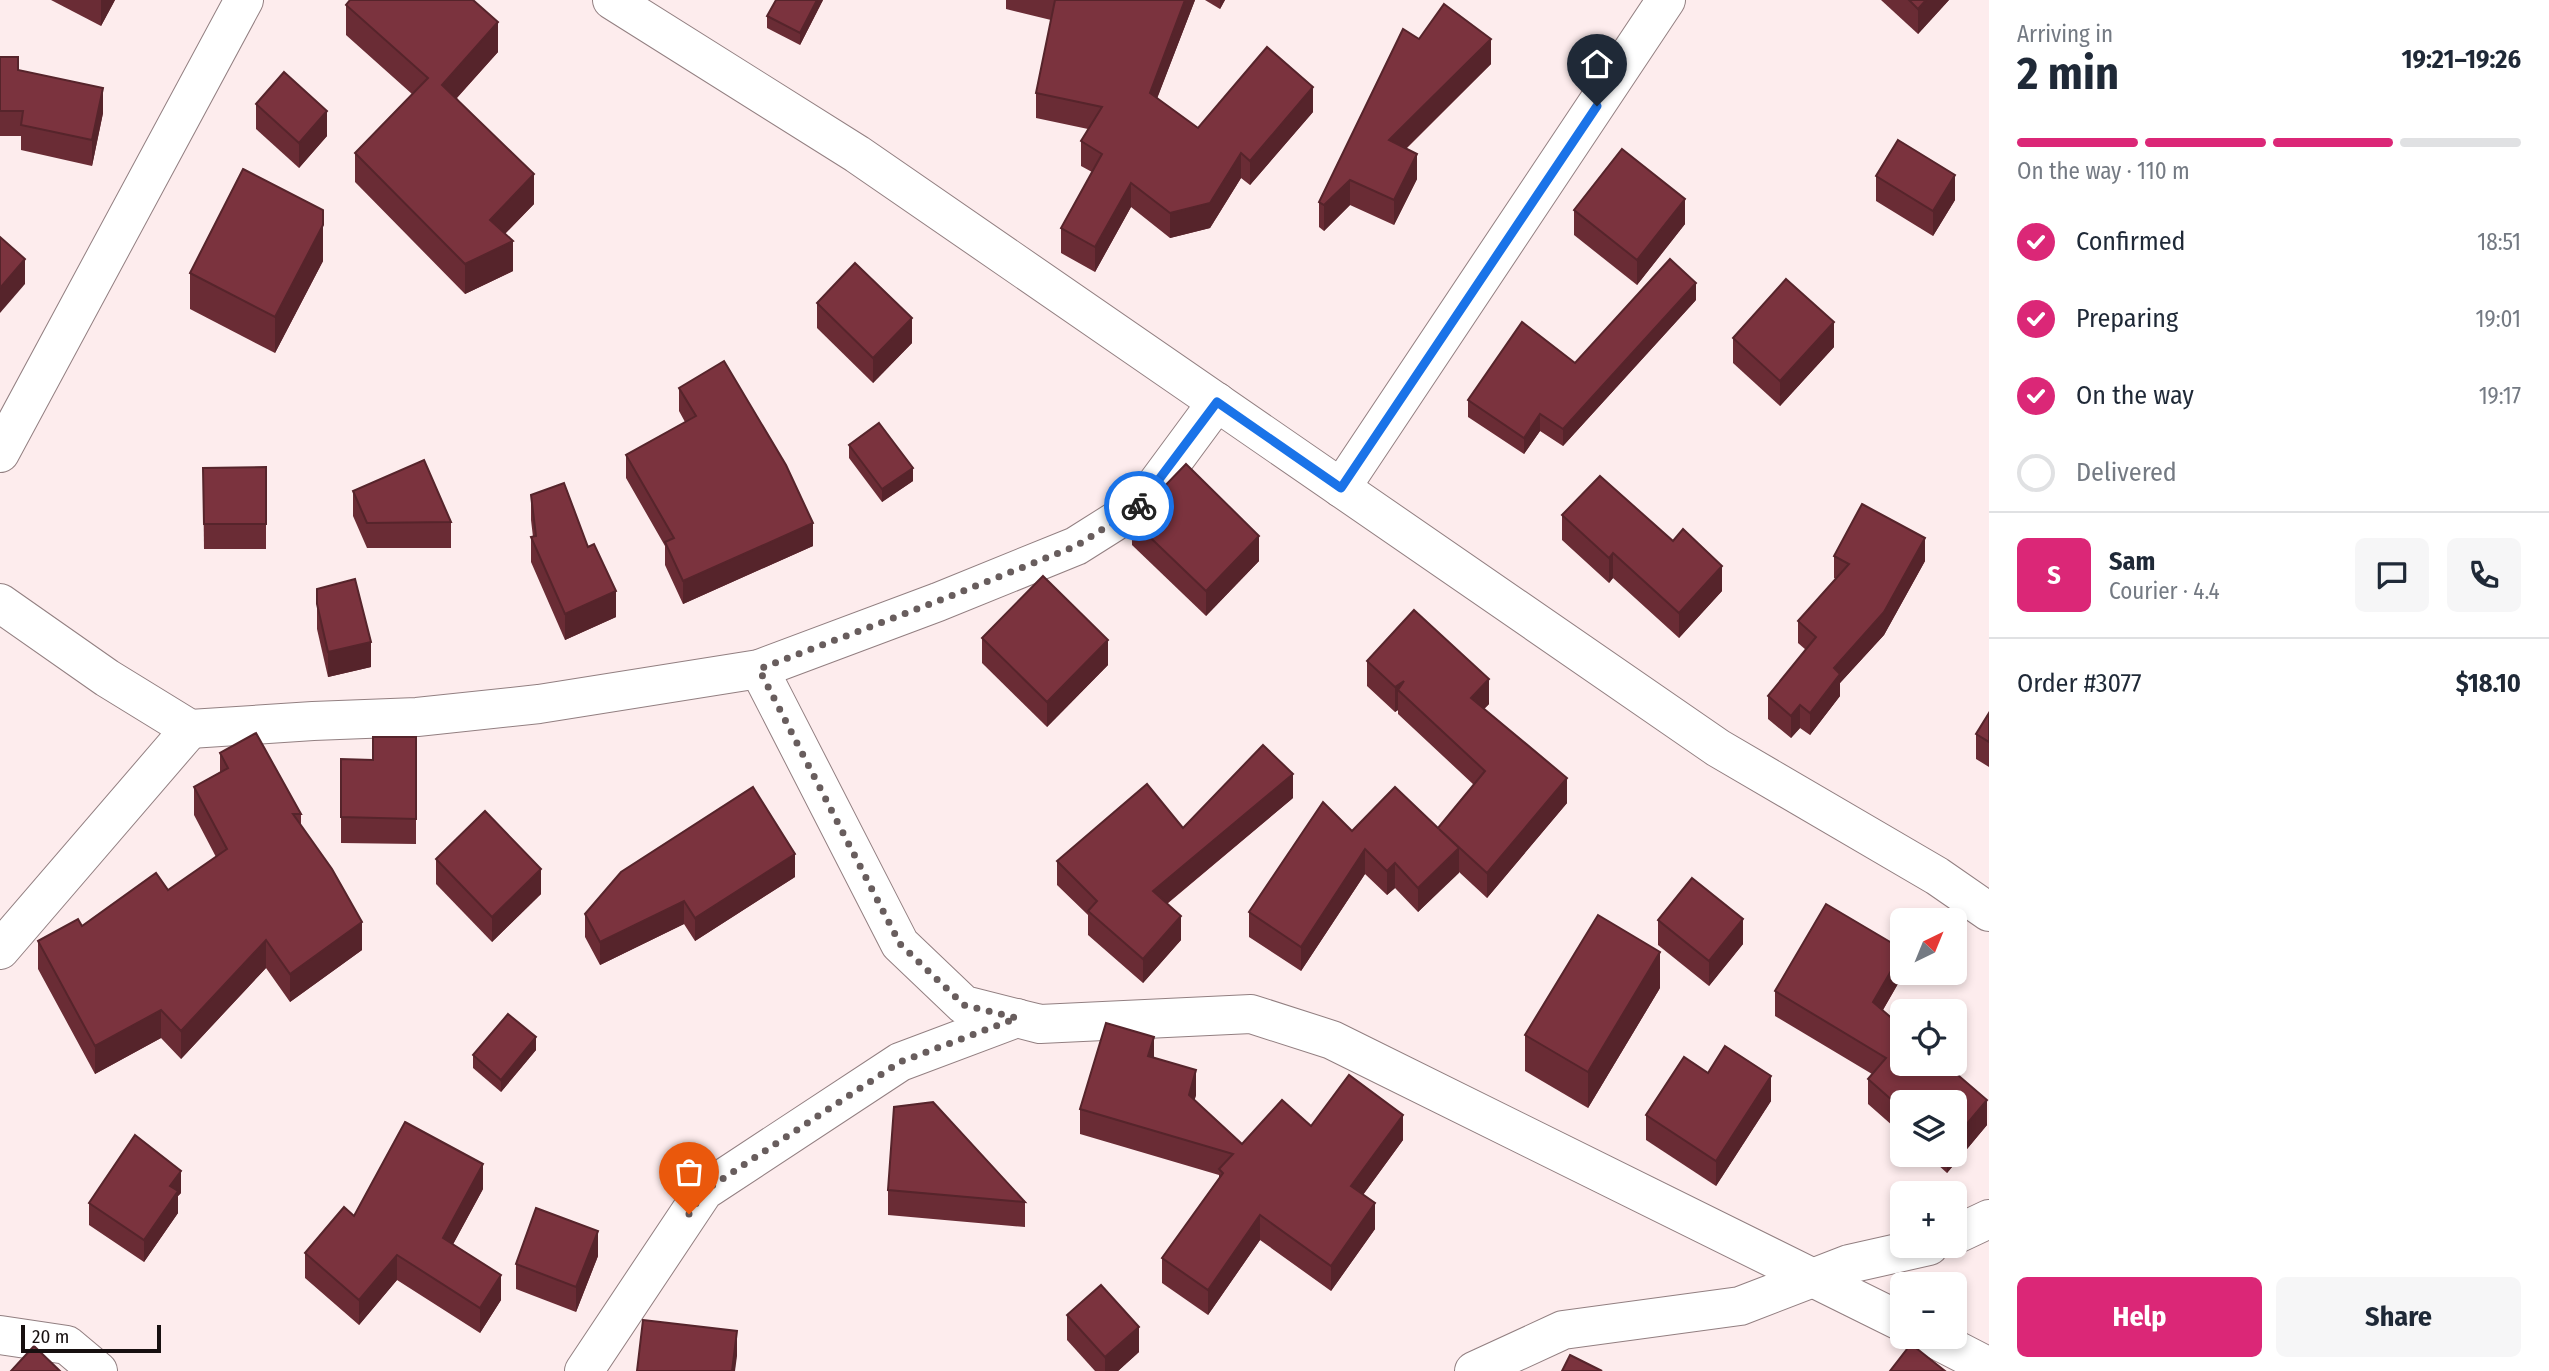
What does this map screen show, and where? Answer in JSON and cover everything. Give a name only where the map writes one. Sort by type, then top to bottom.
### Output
[{"type":"street","points":[[0,453],[244,0]]},
{"type":"street","points":[[612,0],[857,155],[1718,748],[1937,876],[1989,912]]},
{"type":"street","points":[[1341,488],[1666,0]]},
{"type":"street","points":[[0,603],[107,678],[190,729],[417,716],[525,705],[759,669],[1076,546],[1141,505],[1217,402]]},
{"type":"street","points":[[759,669],[900,944],[964,1005],[1040,1024],[1251,1014],[1297,1028],[1332,1040],[1890,1316]]},
{"type":"street","points":[[0,950],[190,729]]},
{"type":"street","points":[[584,1371],[704,1191],[900,1062],[1017,1018]]},
{"type":"street","points":[[1967,1229],[1989,1219]]},
{"type":"street","points":[[1474,1371],[1563,1330],[1740,1306],[1849,1264],[1890,1255]]},
{"type":"street","points":[[0,1335],[67,1345],[98,1371]]},
{"type":"street","points":[[1954,1349],[1989,1367]]},
{"type":"building","points":[[350,0],[473,0],[498,22],[442,85],[534,174],[490,220],[513,241],[465,264],[355,153],[428,78],[346,5]]},
{"type":"building","points":[[776,0],[817,0],[800,33],[767,16]]},
{"type":"building","points":[[1055,0],[1185,0],[1150,93],[1198,128],[1267,47],[1313,87],[1250,161],[1241,153],[1210,203],[1170,213],[1131,183],[1095,247],[1061,228],[1102,154],[1081,141],[1102,107],[1036,93]]},
{"type":"building","points":[[1909,0],[1926,0],[1918,9]]},
{"type":"building","points":[[1444,4],[1491,39],[1389,140],[1417,154],[1394,200],[1350,180],[1324,205],[1319,202],[1403,29],[1419,39]]},
{"type":"building","points":[[0,57],[18,57],[18,70],[103,88],[92,140],[21,125],[23,111],[0,111]]},
{"type":"building","points":[[284,72],[327,111],[299,143],[256,104]]},
{"type":"building","points":[[1898,140],[1955,175],[1933,211],[1876,176]]},
{"type":"building","points":[[1622,149],[1685,199],[1637,260],[1574,210]]},
{"type":"building","points":[[243,169],[323,210],[323,225],[275,317],[190,273]]},
{"type":"building","points":[[0,237],[25,259],[0,288]]},
{"type":"building","points":[[1670,259],[1696,283],[1563,429],[1540,414],[1524,438],[1468,400],[1522,322],[1575,363]]},
{"type":"building","points":[[855,263],[912,318],[873,358],[817,303]]},
{"type":"building","points":[[1786,279],[1834,322],[1780,381],[1733,338]]},
{"type":"building","points":[[724,361],[786,465],[813,523],[683,581],[665,542],[674,538],[626,455],[696,416],[679,388]]},
{"type":"building","points":[[879,423],[913,468],[882,489],[849,445]]},
{"type":"building","points":[[424,460],[451,522],[367,523],[353,491]]},
{"type":"building","points":[[1186,464],[1259,536],[1206,591],[1132,520]]},
{"type":"building","points":[[266,467],[266,524],[204,524],[203,468]]},
{"type":"building","points":[[1600,476],[1673,541],[1683,529],[1722,566],[1679,613],[1613,553],[1609,558],[1562,515]]},
{"type":"building","points":[[564,483],[588,547],[594,544],[616,591],[565,614],[531,537],[536,536],[531,495]]},
{"type":"building","points":[[1862,504],[1925,538],[1884,612],[1834,668],[1840,674],[1810,713],[1800,705],[1791,716],[1768,696],[1816,637],[1798,621],[1849,564],[1834,556]]},
{"type":"building","points":[[1043,576],[1108,640],[1047,702],[982,638]]},
{"type":"building","points":[[355,579],[371,642],[328,652],[317,604],[317,589]]},
{"type":"building","points":[[1414,610],[1489,679],[1471,698],[1567,778],[1487,873],[1439,829],[1459,848],[1418,888],[1395,863],[1387,871],[1365,849],[1301,947],[1249,912],[1323,802],[1352,831],[1395,787],[1438,828],[1485,771],[1398,690],[1404,681],[1395,687],[1367,661]]},
{"type":"building","points":[[1989,713],[1989,742],[1976,734]]},
{"type":"building","points":[[256,733],[301,814],[293,814],[332,869],[362,922],[290,974],[266,940],[181,1031],[161,1010],[95,1046],[38,941],[78,919],[82,926],[156,873],[168,890],[227,849],[194,787],[228,768],[220,753]]},
{"type":"building","points":[[373,737],[416,737],[416,819],[341,817],[341,759],[373,760]]},
{"type":"building","points":[[1263,745],[1293,774],[1153,891],[1181,916],[1143,959],[1088,911],[1097,901],[1057,861],[1147,784],[1183,828]]},
{"type":"building","points":[[753,787],[795,854],[695,918],[684,901],[600,942],[585,914],[621,872]]},
{"type":"building","points":[[485,811],[541,869],[492,917],[436,859]]},
{"type":"building","points":[[1692,878],[1743,919],[1709,961],[1658,920]]},
{"type":"building","points":[[1826,904],[1890,942],[1890,973],[1873,1002],[1890,1017],[1890,1076],[1959,1076],[1987,1100],[1967,1124],[1967,1090],[1890,1090],[1890,1098],[1868,1079],[1886,1058],[1775,991]]},
{"type":"building","points":[[1598,915],[1660,952],[1588,1072],[1525,1035]]},
{"type":"building","points":[[508,1014],[536,1037],[501,1080],[473,1055]]},
{"type":"building","points":[[1106,1023],[1154,1037],[1148,1056],[1196,1070],[1189,1095],[1242,1144],[1282,1100],[1311,1126],[1349,1075],[1403,1115],[1351,1186],[1375,1203],[1331,1266],[1260,1215],[1208,1290],[1162,1258],[1223,1173],[1219,1169],[1233,1154],[1080,1109]]},
{"type":"building","points":[[1725,1046],[1771,1076],[1716,1161],[1646,1115],[1684,1057],[1708,1073]]},
{"type":"building","points":[[933,1102],[1025,1202],[888,1190],[894,1107]]},
{"type":"building","points":[[405,1122],[483,1164],[443,1238],[501,1275],[480,1308],[397,1255],[359,1300],[305,1253],[344,1207],[354,1216]]},
{"type":"building","points":[[135,1135],[181,1171],[170,1186],[178,1191],[144,1240],[89,1203]]},
{"type":"building","points":[[536,1208],[598,1231],[576,1287],[516,1264]]},
{"type":"building","points":[[1101,1285],[1139,1327],[1105,1357],[1067,1315]]},
{"type":"building","points":[[643,1320],[737,1331],[732,1371],[637,1371]]},
{"type":"building","points":[[34,1346],[60,1371],[11,1371]]},
{"type":"building","points":[[1907,1349],[1917,1349],[1945,1371],[1890,1371]]},
{"type":"building","points":[[1570,1355],[1602,1371],[1562,1371]]},
{"type":"way so far","points":[[689,1214],[704,1191],[900,1062],[1017,1018],[964,1005],[900,944],[759,669],[1076,546],[1139,506]]},
{"type":"route","points":[[1139,506],[1217,402],[1341,488],[1597,106]]}]
